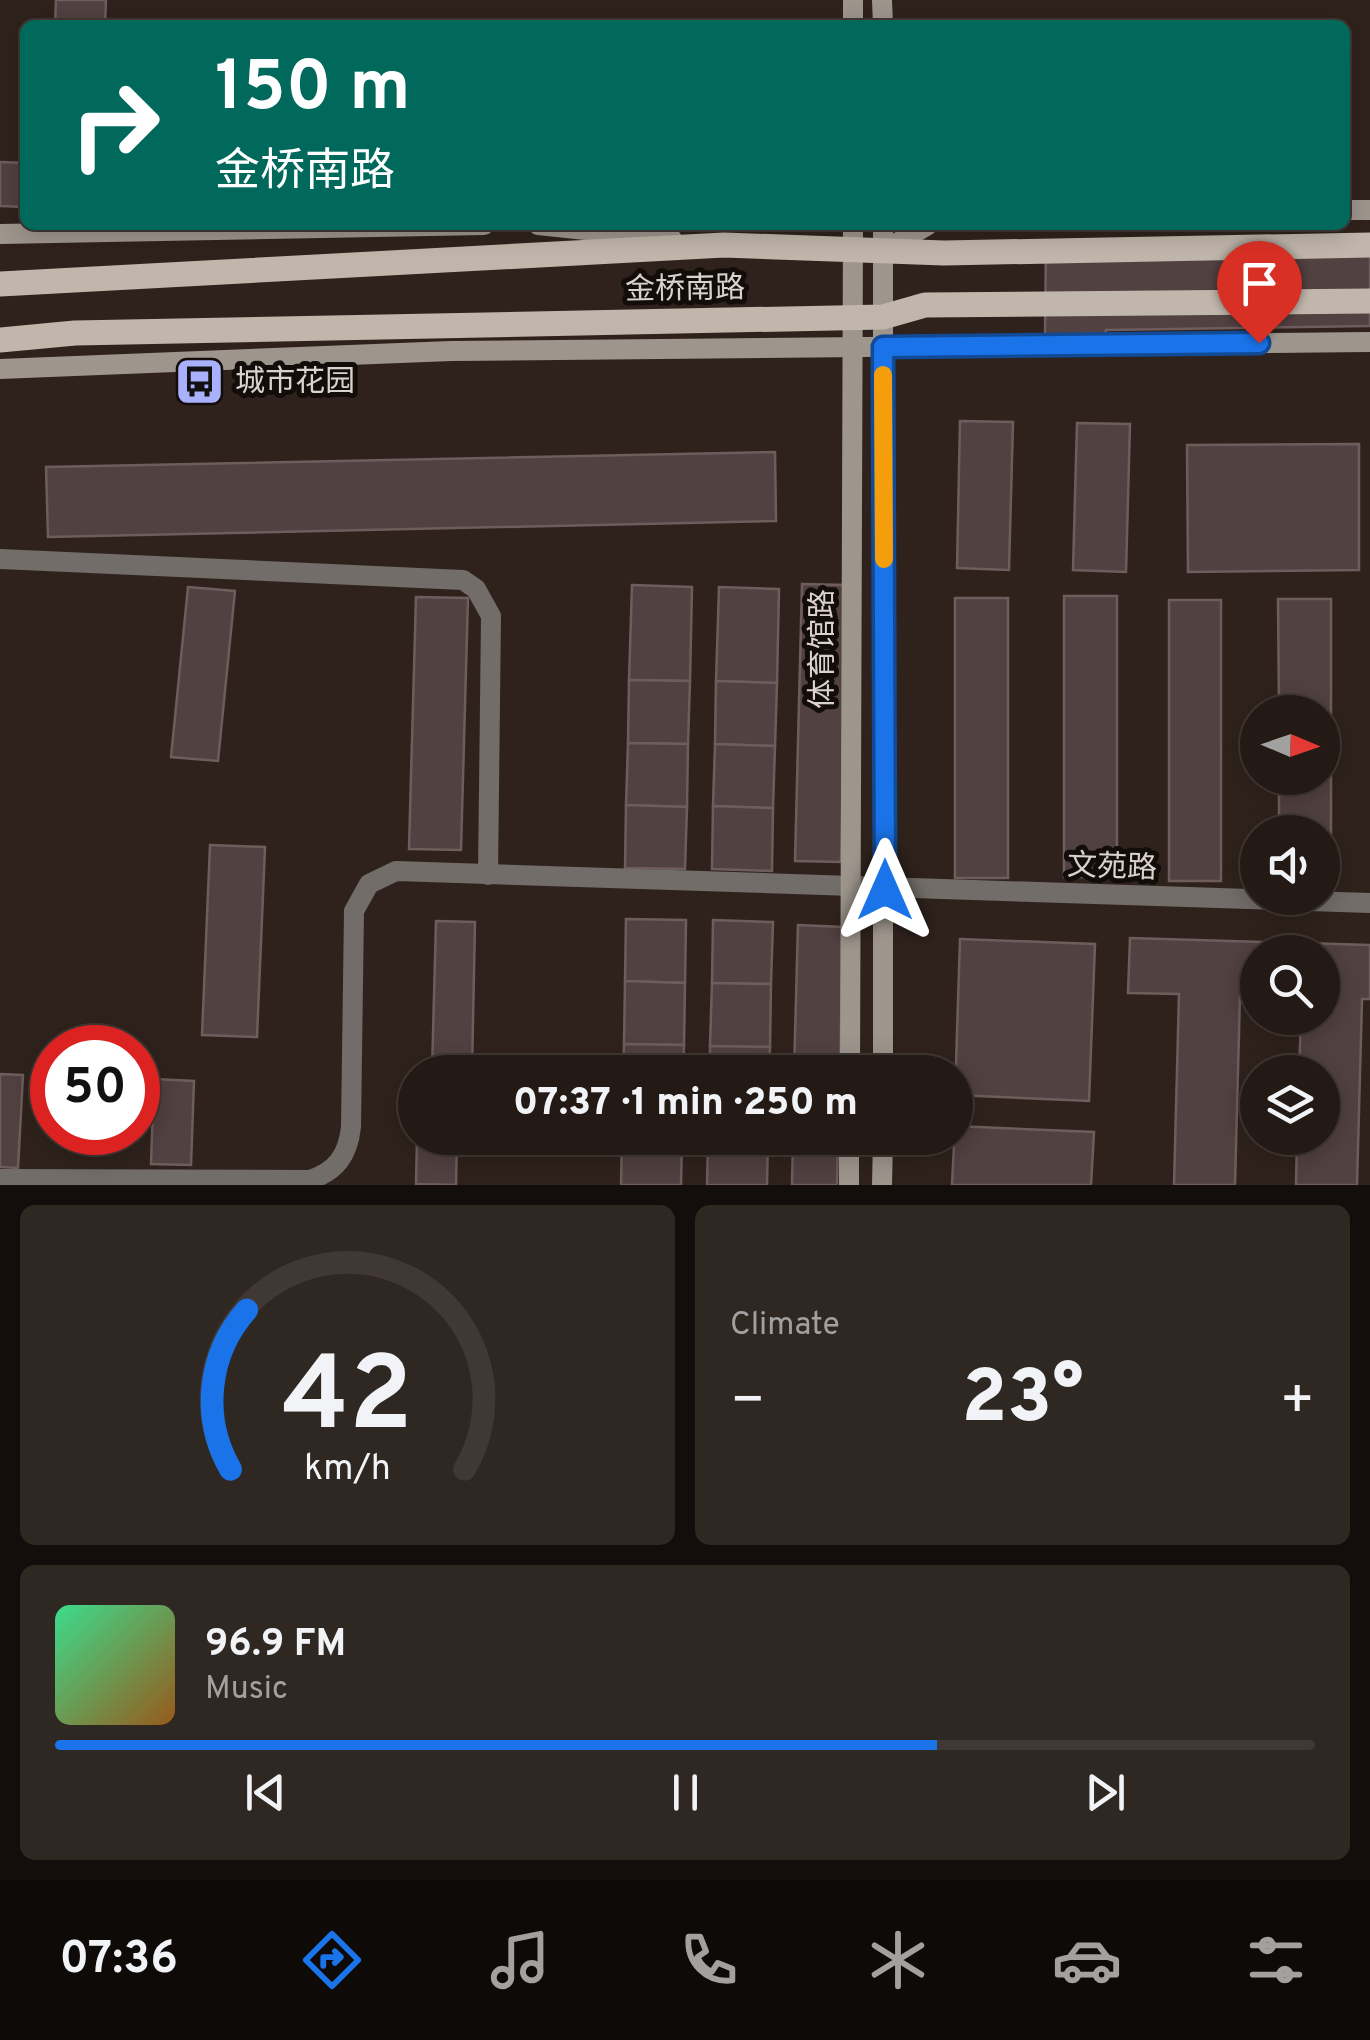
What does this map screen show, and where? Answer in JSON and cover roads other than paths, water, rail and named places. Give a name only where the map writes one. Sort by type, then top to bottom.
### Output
[{"type":"main road","points":[[0,234],[215,230]]},
{"type":"main road","name":"金桥南路","points":[[584,230],[724,245]]},
{"type":"main road","points":[[883,238],[911,230]]},
{"type":"main road","name":"金桥南路","points":[[0,284],[853,238],[1370,245]]},
{"type":"main road","name":"体育馆路","points":[[850,1055],[853,238]]},
{"type":"main road","name":"体育馆路","points":[[883,238],[883,1055]]},
{"type":"main road","name":"金桥南路","points":[[0,340],[75,333],[883,317],[925,305],[1370,301]]},
{"type":"main road","name":"金桥南路","points":[[0,369],[451,352],[1370,342]]},
{"type":"main road","points":[[849,1155],[849,1185]]},
{"type":"main road","points":[[882,1185],[883,1155]]},
{"type":"street","points":[[0,559],[447,576],[476,589],[492,616],[488,875]]},
{"type":"street","name":"文苑路","points":[[0,1179],[308,1180],[335,1168],[350,1142],[353,926],[359,896],[381,875],[396,871],[852,890],[1370,904]]},
{"type":"place","name":"城市花园","points":[[200,381]]}]
